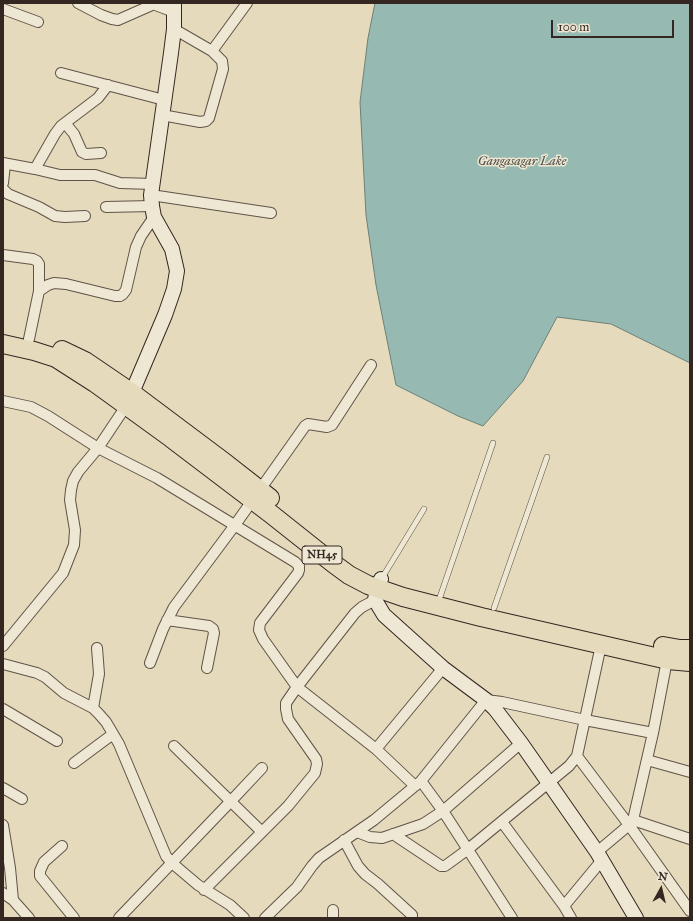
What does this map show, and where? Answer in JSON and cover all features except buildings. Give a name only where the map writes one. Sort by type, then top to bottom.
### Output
[{"type":"highway","name":"NH45","points":[[3,334],[49,344],[85,361],[172,438],[256,496],[342,571],[359,581],[378,589],[427,604],[601,645],[668,653],[690,649]]},
{"type":"highway","name":"NH45","points":[[3,344],[34,350],[56,358],[95,382],[129,399]]},
{"type":"highway","name":"NH45","points":[[378,589],[405,588],[494,608],[668,653],[690,662]]},
{"type":"street","points":[[39,291],[54,283],[66,284],[115,296],[120,296],[123,294],[126,290],[136,247],[152,201],[174,29],[174,8],[151,4],[118,20],[101,15],[78,3]]},
{"type":"street","points":[[212,51],[247,3]]},
{"type":"street","points":[[3,8],[38,22]]},
{"type":"street","points":[[162,115],[200,122],[206,121],[209,118],[224,65],[212,51],[174,29]]},
{"type":"street","points":[[61,74],[164,100]]},
{"type":"street","points":[[35,169],[55,134],[65,123],[98,98],[108,85]]},
{"type":"street","points":[[65,123],[74,134],[82,152],[86,154],[101,153]]},
{"type":"street","points":[[3,183],[4,164],[60,175],[95,175],[120,183],[152,201],[172,249],[177,271],[174,289],[165,315],[129,399],[98,448],[78,472],[71,490],[70,500],[75,530],[74,545],[63,573],[3,646]]},
{"type":"street","points":[[3,189],[8,194],[39,206],[55,216],[86,216]]},
{"type":"street","points":[[106,207],[152,201],[271,213]]},
{"type":"street","points":[[3,255],[33,259],[39,264],[39,291],[29,339]]},
{"type":"street","points":[[150,662],[167,620],[174,607],[256,496],[305,426],[308,424],[327,427],[332,425],[371,365]]},
{"type":"street","points":[[3,401],[31,407],[42,413],[98,448],[157,478],[295,562],[299,566],[298,573],[260,622],[259,630],[263,639],[297,687],[418,784],[443,811],[512,918]]},
{"type":"street","points":[[378,589],[384,615],[444,668],[486,700],[495,709],[600,856],[636,918]]},
{"type":"street","points":[[204,890],[288,806],[316,769],[318,764],[316,759],[288,719],[286,714],[286,703],[354,613],[362,607],[378,589]]},
{"type":"street","points":[[167,620],[209,626],[213,629],[214,633],[207,668]]},
{"type":"street","points":[[393,834],[441,866],[448,865],[549,784],[569,766],[577,756],[601,645]]},
{"type":"street","points":[[93,708],[99,674],[97,648]]},
{"type":"street","points":[[502,822],[567,914],[600,856],[631,823],[653,733],[668,653]]},
{"type":"street","points":[[3,664],[37,673],[45,677],[64,693],[93,708],[106,722],[119,744],[163,850],[172,863],[204,890],[230,905],[244,918]]},
{"type":"street","points":[[376,749],[444,668]]},
{"type":"street","points":[[486,700],[653,733]]},
{"type":"street","points":[[264,918],[297,887],[319,858],[374,820],[418,784],[486,700]]},
{"type":"street","points":[[3,709],[57,741]]},
{"type":"street","points":[[74,763],[113,734]]},
{"type":"street","points":[[357,832],[376,839],[423,824],[443,811],[521,744]]},
{"type":"street","points":[[174,746],[262,832]]},
{"type":"street","points":[[577,756],[631,823],[690,911]]},
{"type":"street","points":[[647,760],[690,772]]},
{"type":"street","points":[[119,918],[262,768]]},
{"type":"street","points":[[3,788],[22,799]]},
{"type":"street","points":[[631,823],[690,839]]},
{"type":"street","points":[[3,825],[10,868],[13,900]]},
{"type":"street","points":[[344,840],[358,866],[365,874],[412,915],[412,918]]},
{"type":"street","points":[[62,846],[44,862],[40,871],[40,876],[74,918]]},
{"type":"street","points":[[3,893],[13,900],[29,918]]},
{"type":"lane","points":[[440,597],[493,443]]},
{"type":"lane","points":[[494,608],[547,457]]},
{"type":"lane","points":[[378,589],[424,509]]},
{"type":"water","name":"Gangasagar Lake","points":[[375,3],[690,3],[690,363],[611,324],[557,317],[523,381],[483,426],[458,416],[396,385],[376,285],[366,215],[360,102],[368,38]]}]
